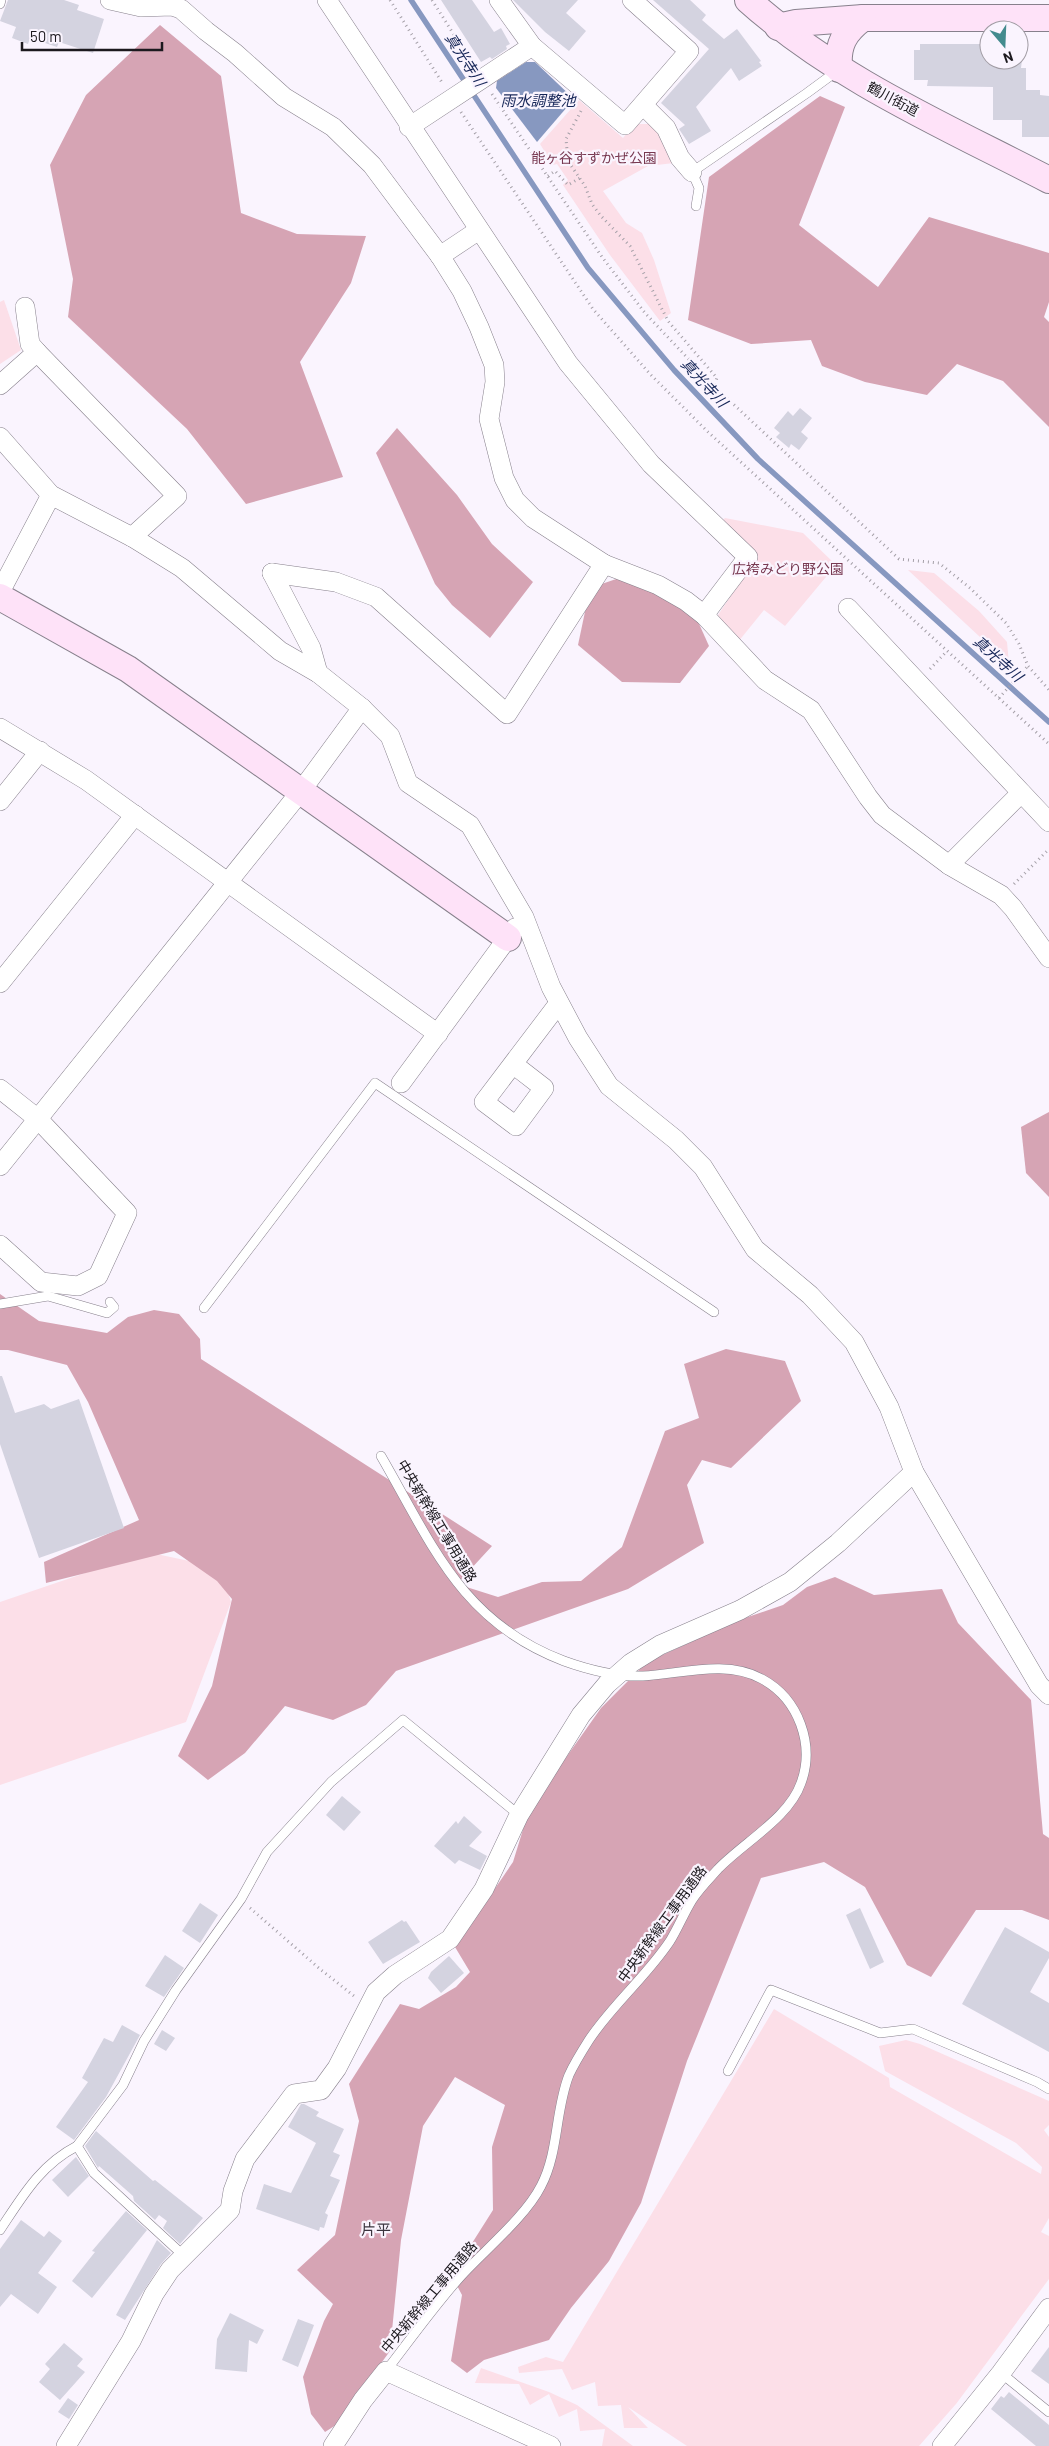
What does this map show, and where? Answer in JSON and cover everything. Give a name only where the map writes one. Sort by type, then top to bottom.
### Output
[{"type":"street","points":[[110,0],[141,7],[172,6],[190,16],[284,96],[333,127],[372,165],[440,256],[462,291],[494,365],[495,382],[489,419],[504,478],[515,500],[533,518],[604,564],[658,585],[686,601],[704,615],[765,680],[811,710],[868,797],[882,815],[949,865],[1001,896],[1013,908],[1049,958]]},
{"type":"street","points":[[327,0],[568,363],[651,464],[748,557],[704,615]]},
{"type":"street","points":[[499,0],[532,46],[625,125],[689,51],[632,0]]},
{"type":"street","name":"鶴川街道","points":[[748,0],[778,27],[839,69],[879,92],[1049,180]]},
{"type":"street","points":[[778,27],[796,23],[923,13],[1049,18]]},
{"type":"street","points":[[839,69],[838,54],[841,41],[851,26],[863,18]]},
{"type":"street","points":[[409,126],[532,46]]},
{"type":"street","points":[[643,105],[666,128],[680,158],[692,172]]},
{"type":"street","points":[[440,256],[479,230]]},
{"type":"street","points":[[25,307],[30,344],[177,496],[132,538]]},
{"type":"street","points":[[0,385],[37,352]]},
{"type":"street","points":[[0,437],[51,495],[132,538],[182,568],[280,652],[318,673],[362,708],[390,736],[408,783],[470,825],[516,927],[578,1038],[609,1086],[676,1140],[703,1167],[755,1249],[810,1294],[854,1342],[889,1407],[914,1472],[1039,1685],[1049,1696]]},
{"type":"street","points":[[0,592],[51,495]]},
{"type":"street","points":[[318,673],[311,648],[272,573],[336,582],[376,597],[507,714],[604,564]]},
{"type":"street","points":[[0,597],[128,669],[302,791],[516,927]]},
{"type":"street","points":[[848,608],[1049,822]]},
{"type":"street","points":[[0,1166],[302,791],[362,708]]},
{"type":"street","points":[[0,728],[86,780],[438,1034]]},
{"type":"street","points":[[0,801],[40,751]]},
{"type":"street","points":[[949,865],[1021,793]]},
{"type":"street","points":[[0,983],[135,815]]},
{"type":"street","points":[[398,1089],[516,927]]},
{"type":"street","points":[[513,1064],[559,1003]]},
{"type":"street","points":[[0,1088],[38,1119],[127,1213],[93,1284],[78,1286],[41,1282],[0,1245]]},
{"type":"street","points":[[66,2446],[132,2341],[154,2294],[184,2255],[230,2210],[233,2190],[245,2158],[294,2094],[321,2090],[337,2068],[376,1992],[395,1975],[450,1939],[484,1889],[519,1815],[581,1716],[618,1675],[632,1663],[660,1645],[740,1610],[790,1582],[838,1544],[914,1472]]},
{"type":"street","points":[[942,2446],[1001,2374],[1049,2308]]},
{"type":"street","points":[[333,2446],[358,2406],[386,2371],[552,2446]]},
{"type":"lane","points":[[1049,9],[1049,18]]},
{"type":"lane","points":[[696,206],[699,188],[692,172],[808,93],[839,69]]},
{"type":"lane","points":[[204,1308],[375,1083],[398,1089],[714,1312]]},
{"type":"lane","points":[[0,1304],[34,1296],[48,1296],[107,1313],[114,1307],[110,1302]]},
{"type":"lane","name":"中央新幹線工事用通路","points":[[381,1456],[449,1573],[464,1593],[489,1618],[519,1640],[546,1654],[582,1667],[618,1675],[641,1676],[707,1669],[737,1671],[762,1678],[780,1692],[794,1710],[804,1733],[806,1760],[802,1782],[792,1804],[746,1842],[693,1898],[670,1941],[590,2038],[569,2076],[552,2154],[541,2187],[520,2215],[457,2280],[386,2371]]},
{"type":"lane","points":[[0,2230],[30,2185],[58,2156],[77,2146],[123,2085],[144,2041],[176,1990],[240,1900],[267,1852],[332,1782],[403,1720],[519,1815]]},
{"type":"lane","points":[[728,2071],[772,1990],[880,2033],[913,2028],[1028,2078],[1049,2090]]},
{"type":"lane","points":[[77,2146],[94,2173],[184,2255]]},
{"type":"lane","points":[[1001,2374],[1049,2412]]},
{"type":"path","points":[[390,0],[566,270],[620,341],[708,432],[1049,744]]},
{"type":"path","points":[[432,0],[481,80],[602,257],[645,313],[714,386],[899,559],[939,563],[970,588],[1006,623],[1019,644],[1028,666],[1049,690]]},
{"type":"path","points":[[584,104],[566,140],[568,161],[580,178],[601,216],[630,246],[668,321],[717,378],[714,386]]},
{"type":"path","points":[[548,176],[555,171],[568,185],[580,178]]},
{"type":"path","points":[[918,682],[947,651]]},
{"type":"path","points":[[999,698],[1028,666]]},
{"type":"path","points":[[1012,886],[1049,849]]},
{"type":"path","points":[[240,1900],[320,1969],[368,2007]]},
{"type":"green space","name":"能ヶ谷すずかぜ公園","points":[[579,100],[623,138],[635,124],[650,124],[663,139],[674,163],[648,166],[603,191],[626,223],[642,233],[654,260],[671,313],[660,321],[610,255],[563,185],[568,180],[557,164],[553,165],[540,144]]},
{"type":"green space","points":[[4,300],[21,350],[0,364],[0,302]]},
{"type":"green space","name":"広袴みどり野公園","points":[[725,518],[803,533],[836,565],[785,626],[764,610],[738,642],[716,618],[757,557],[720,523]]},
{"type":"green space","points":[[908,570],[934,573],[979,611],[1007,642],[1009,664]]},
{"type":"green space","points":[[147,1552],[208,1565],[223,1577],[231,1602],[186,1722],[0,1785],[0,1602]]},
{"type":"green space","points":[[774,2009],[889,2078],[890,2087],[1041,2174],[1042,2167],[1016,2143],[885,2071],[879,2046],[906,2040],[920,2044],[1049,2101],[1049,2125],[1044,2130],[1049,2137],[1049,2218],[1041,2232],[1049,2236],[1049,2279],[956,2404],[919,2446],[687,2446],[628,2407],[648,2428],[624,2428],[621,2405],[598,2406],[595,2382],[572,2390],[562,2369],[519,2373],[518,2367],[546,2357],[563,2362]]},
{"type":"green space","points":[[481,2368],[549,2392],[577,2405],[633,2446],[602,2446],[605,2429],[580,2431],[577,2409],[559,2417],[549,2394],[530,2405],[519,2384],[475,2383]]},
{"type":"shaded area","points":[[160,25],[221,76],[241,213],[297,234],[366,236],[351,283],[300,362],[343,477],[246,504],[187,429],[68,317],[73,279],[50,165],[86,95]]},
{"type":"shaded area","points":[[820,96],[845,107],[799,225],[878,287],[929,217],[1049,253],[1049,302],[1044,317],[1049,322],[1049,427],[1003,381],[957,364],[927,395],[865,382],[822,366],[811,340],[751,344],[688,320],[709,177]]},
{"type":"shaded area","points":[[397,428],[457,495],[492,544],[533,582],[490,638],[452,605],[435,584],[376,453]]},
{"type":"shaded area","points":[[622,577],[687,597],[709,646],[680,683],[622,682],[578,645],[590,588]]},
{"type":"shaded area","points":[[1049,1112],[1049,1197],[1026,1173],[1021,1127]]},
{"type":"shaded area","points":[[0,1294],[39,1321],[107,1333],[128,1317],[154,1310],[179,1314],[200,1339],[201,1359],[492,1546],[457,1584],[498,1597],[542,1582],[581,1581],[622,1547],[665,1431],[699,1418],[684,1364],[726,1349],[785,1361],[801,1401],[731,1468],[702,1460],[687,1485],[704,1543],[628,1589],[396,1671],[366,1705],[333,1720],[285,1706],[245,1753],[208,1780],[178,1756],[212,1686],[232,1599],[217,1581],[174,1551],[46,1583],[44,1562],[139,1520],[88,1402],[67,1365],[8,1350],[0,1350]]},
{"type":"shaded area","points":[[835,1577],[874,1595],[942,1589],[958,1623],[1031,1700],[1043,1834],[1049,1838],[1049,1920],[1022,1910],[976,1910],[931,1977],[907,1965],[865,1887],[824,1862],[761,1878],[687,2061],[641,2203],[609,2261],[571,2308],[549,2340],[484,2360],[467,2373],[451,2361],[462,2295],[454,2280],[462,2259],[493,2210],[492,2147],[505,2105],[455,2077],[423,2126],[401,2240],[390,2351],[336,2425],[325,2432],[311,2414],[303,2377],[324,2321],[333,2304],[297,2270],[335,2235],[359,2121],[349,2084],[400,2004],[419,2009],[456,1987],[470,1972],[455,1947],[513,1862],[529,1810],[601,1708],[647,1662],[739,1620],[783,1605],[807,1587]]},
{"type":"water","name":"雨水調整池","points":[[526,62],[535,62],[574,99],[537,142],[496,88],[497,81]]},
{"type":"building","points":[[8,0],[64,0],[79,5],[77,10],[104,19],[93,53],[59,42],[57,47],[30,38],[28,44],[12,38],[16,27],[0,21]]},
{"type":"building","points":[[441,0],[472,0],[494,32],[501,28],[510,44],[506,46],[507,49],[492,59],[490,57],[481,62]]},
{"type":"building","points":[[513,0],[578,0],[566,13],[586,31],[569,51],[545,32]]},
{"type":"building","points":[[653,0],[690,0],[706,15],[702,20],[724,39],[737,29],[761,61],[759,62],[762,66],[739,81],[731,68],[696,107],[711,131],[689,144],[679,129],[685,125],[661,103],[709,49]]},
{"type":"building","points":[[920,44],[979,44],[979,70],[1026,70],[1026,90],[1040,90],[1040,95],[1049,96],[1049,137],[1022,137],[1022,120],[993,120],[993,87],[927,86],[928,80],[914,80],[914,50],[920,50]]},
{"type":"building","points":[[800,408],[812,418],[801,432],[808,438],[799,450],[791,444],[789,448],[776,437],[780,433],[774,428],[788,411],[793,416]]},
{"type":"building","points":[[0,1376],[2,1376],[15,1413],[44,1404],[51,1409],[79,1399],[124,1528],[39,1558],[0,1444]]},
{"type":"building","points":[[342,1796],[361,1812],[344,1831],[326,1815]]},
{"type":"building","points":[[464,1816],[482,1832],[469,1846],[487,1856],[480,1870],[459,1860],[455,1864],[434,1846],[456,1821],[458,1824]]},
{"type":"building","points":[[200,1903],[218,1915],[200,1943],[182,1931]]},
{"type":"building","points":[[860,1908],[884,1962],[870,1969],[846,1915]]},
{"type":"building","points":[[402,1920],[406,1921],[420,1942],[383,1964],[368,1942]]},
{"type":"building","points":[[1005,1927],[1049,1952],[1049,1958],[1030,1992],[1049,2003],[1049,2052],[962,2004]]},
{"type":"building","points":[[165,1955],[184,1968],[164,1997],[145,1986]]},
{"type":"building","points":[[449,1956],[464,1973],[441,1993],[428,1978],[431,1972]]},
{"type":"building","points":[[122,2025],[140,2035],[106,2097],[74,2140],[56,2127],[88,2082],[82,2078],[104,2038],[113,2042]]},
{"type":"building","points":[[162,2030],[175,2038],[166,2051],[154,2044]]},
{"type":"building","points":[[301,2104],[319,2112],[316,2116],[344,2129],[333,2152],[340,2155],[330,2176],[340,2180],[325,2213],[328,2215],[324,2228],[320,2227],[319,2231],[256,2209],[264,2184],[291,2193],[316,2143],[288,2127]]},
{"type":"building","points":[[96,2131],[153,2181],[155,2180],[203,2218],[180,2244],[163,2228],[167,2221],[159,2215],[155,2220],[134,2201],[133,2196],[99,2166],[98,2168],[85,2146]]},
{"type":"building","points":[[76,2157],[89,2176],[68,2197],[52,2180]]},
{"type":"building","points":[[126,2211],[147,2230],[92,2298],[72,2281],[95,2252],[92,2251]]},
{"type":"building","points":[[21,2220],[44,2237],[49,2231],[62,2241],[38,2273],[57,2287],[38,2314],[11,2294],[0,2307],[0,2249]]},
{"type":"building","points":[[157,2240],[171,2253],[161,2264],[125,2320],[116,2315]]},
{"type":"building","points":[[230,2313],[264,2330],[257,2344],[249,2340],[247,2372],[215,2369],[217,2339]]},
{"type":"building","points":[[298,2319],[314,2325],[298,2367],[282,2360]]},
{"type":"building","points":[[64,2343],[83,2359],[77,2366],[85,2372],[60,2400],[39,2382],[50,2369],[45,2364]]},
{"type":"building","points":[[1049,2347],[1049,2384],[1031,2371]]},
{"type":"building","points":[[1009,2392],[1049,2425],[1049,2446],[1036,2446],[991,2409],[1001,2396],[1004,2398]]},
{"type":"building","points":[[68,2398],[78,2405],[69,2419],[58,2412]]},
{"type":"waterway","name":"真光寺川","points":[[411,0],[588,268],[674,370],[758,459],[1049,722]]},
{"type":"district","name":"片平","points":[[376,2230]]}]
